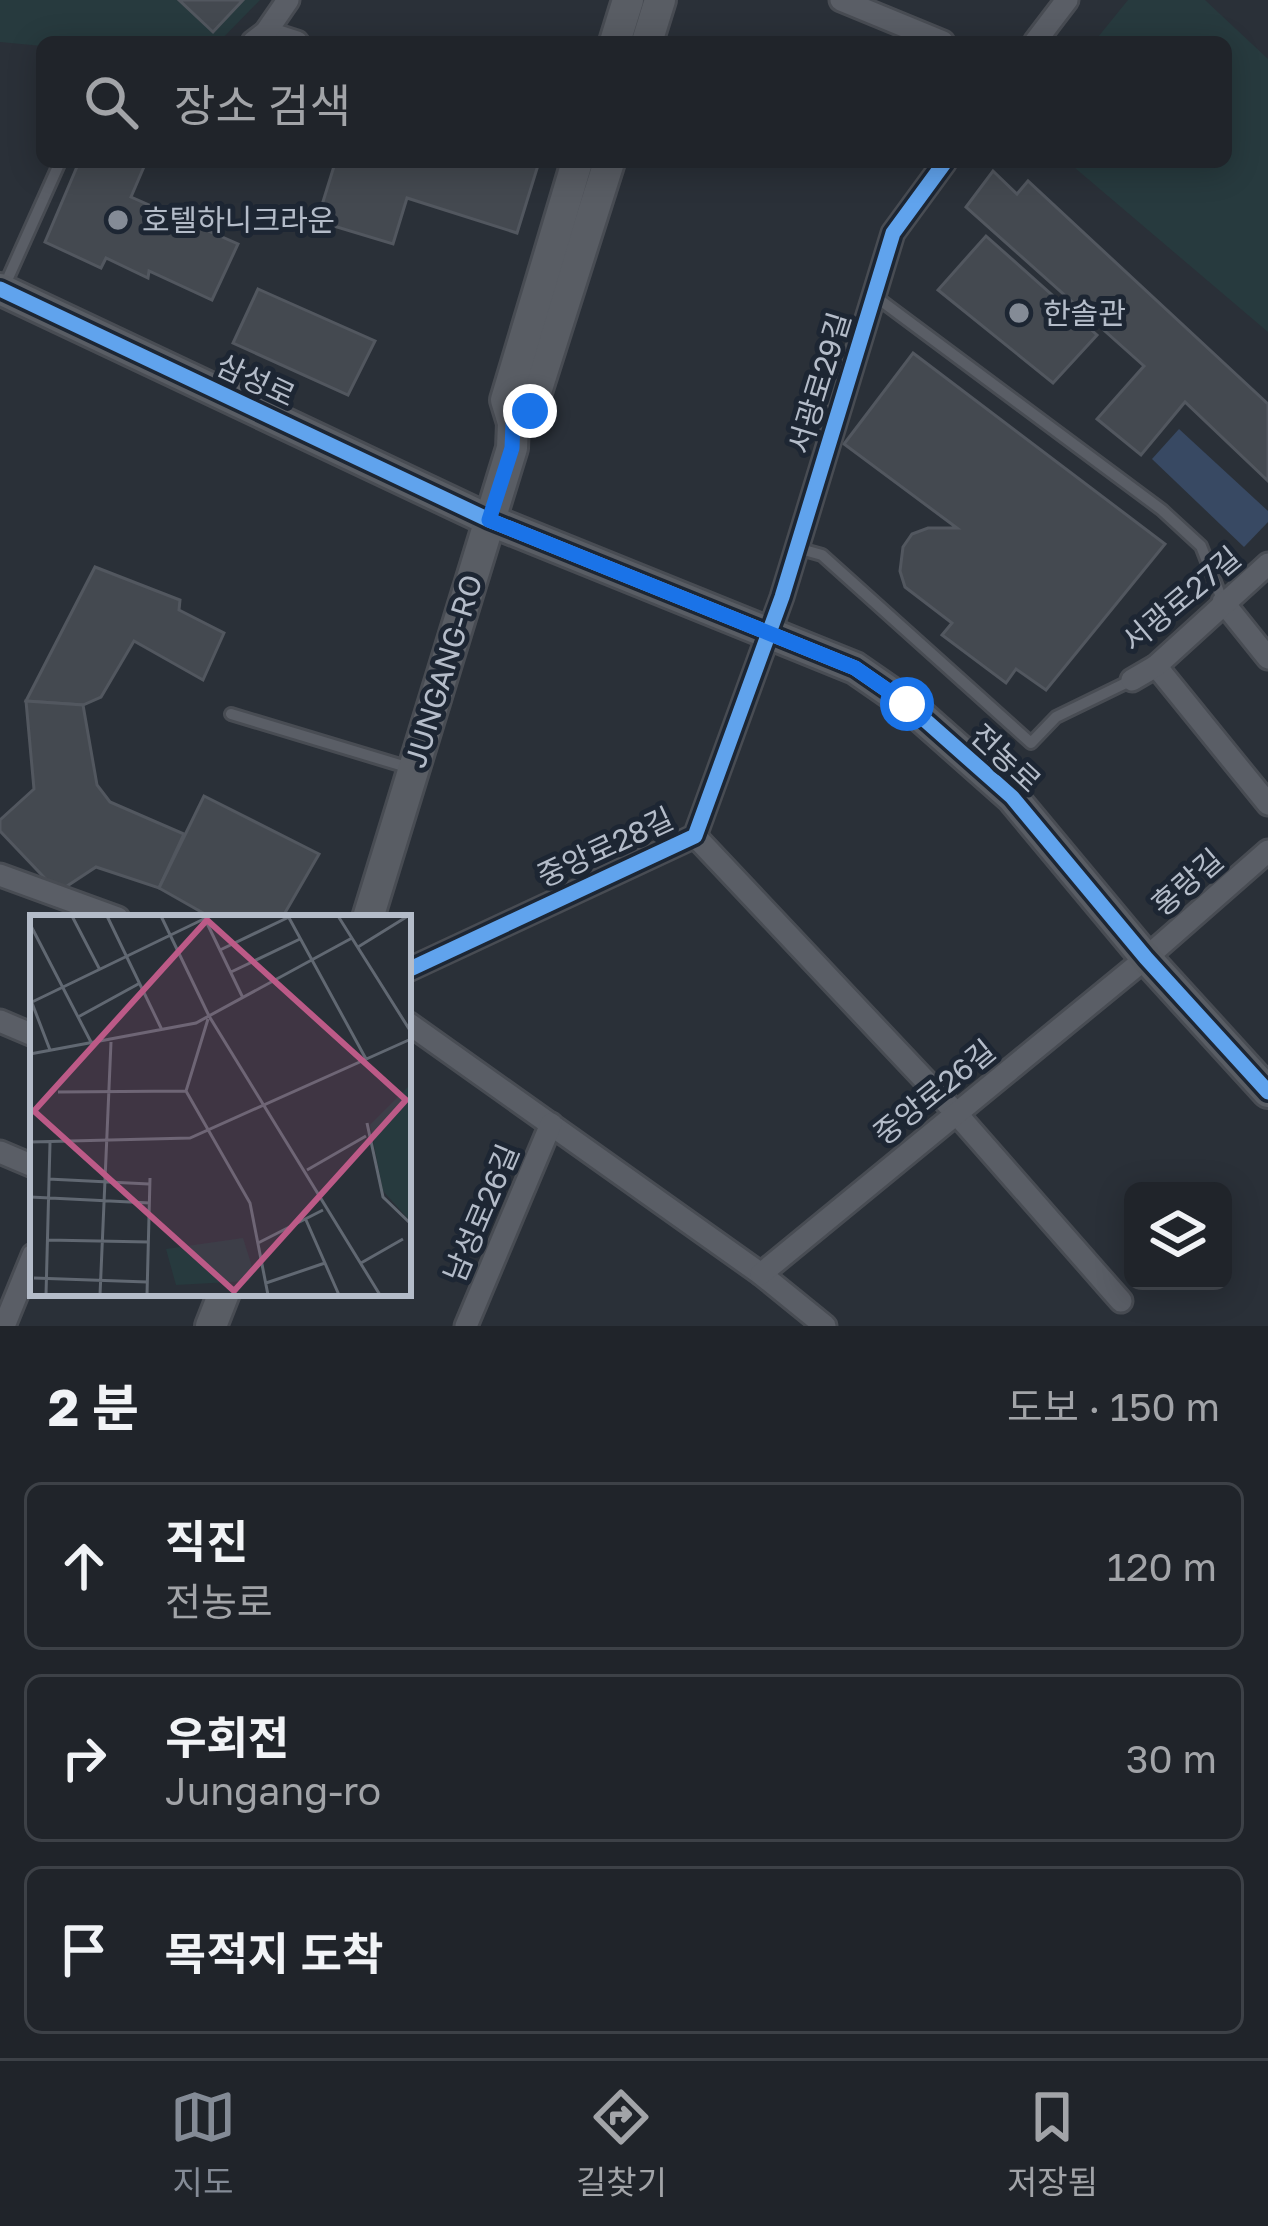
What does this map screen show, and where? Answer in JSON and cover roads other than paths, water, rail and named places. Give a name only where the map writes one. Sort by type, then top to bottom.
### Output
[{"type":"street","points":[[261,36],[288,0]]},
{"type":"street","points":[[617,36],[628,0]]},
{"type":"street","points":[[649,36],[660,0]]},
{"type":"street","points":[[841,0],[928,36]]},
{"type":"street","points":[[1040,36],[1067,0]]},
{"type":"street","name":"JUNGANG-RO","points":[[369,915],[512,448],[513,423],[506,400],[575,168]]},
{"type":"street","name":"JUNGANG-RO","points":[[513,423],[530,411],[607,168]]},
{"type":"street","name":"서광로29길","points":[[768,632],[892,233],[941,168]]},
{"type":"street","name":"삼성로","points":[[1,289],[489,520]]},
{"type":"street","name":"전농로","points":[[489,520],[855,668],[907,704],[1012,796],[1146,958],[1268,1092]]},
{"type":"street","name":"서광로27길","points":[[1132,680],[1156,666],[1268,564]]},
{"type":"street","points":[[1223,602],[1268,658]]},
{"type":"street","name":"중앙로28길","points":[[411,969],[695,836],[768,632]]},
{"type":"street","points":[[1156,666],[1268,805]]},
{"type":"street","name":"중앙로28길","points":[[695,836],[955,1112],[1121,1301]]},
{"type":"street","name":"홍랑길","points":[[1146,958],[1268,851]]},
{"type":"street","points":[[0,875],[110,915]]},
{"type":"street","name":"중앙로26길","points":[[761,1274],[1146,958]]},
{"type":"street","points":[[0,1022],[30,1034]]},
{"type":"street","points":[[411,1025],[761,1274],[825,1326]]},
{"type":"street","name":"남성로26길","points":[[466,1326],[551,1124]]},
{"type":"street","points":[[0,1152],[30,1165]]},
{"type":"street","points":[[4,1326],[30,1262]]},
{"type":"street","points":[[211,1326],[223,1296]]},
{"type":"lane","points":[[1,289],[57,168]]},
{"type":"lane","points":[[874,295],[1162,509],[1201,546],[1223,602]]},
{"type":"lane","points":[[797,548],[822,555],[1031,743],[1056,717],[1132,680]]},
{"type":"lane","points":[[231,714],[413,769]]},
{"type":"water","points":[[1179,429],[1268,511],[1268,522],[1244,547],[1152,459]]},
{"type":"place","name":"호텔하니크라운","points":[[118,220]]},
{"type":"place","name":"한솔관","points":[[1019,313]]}]
